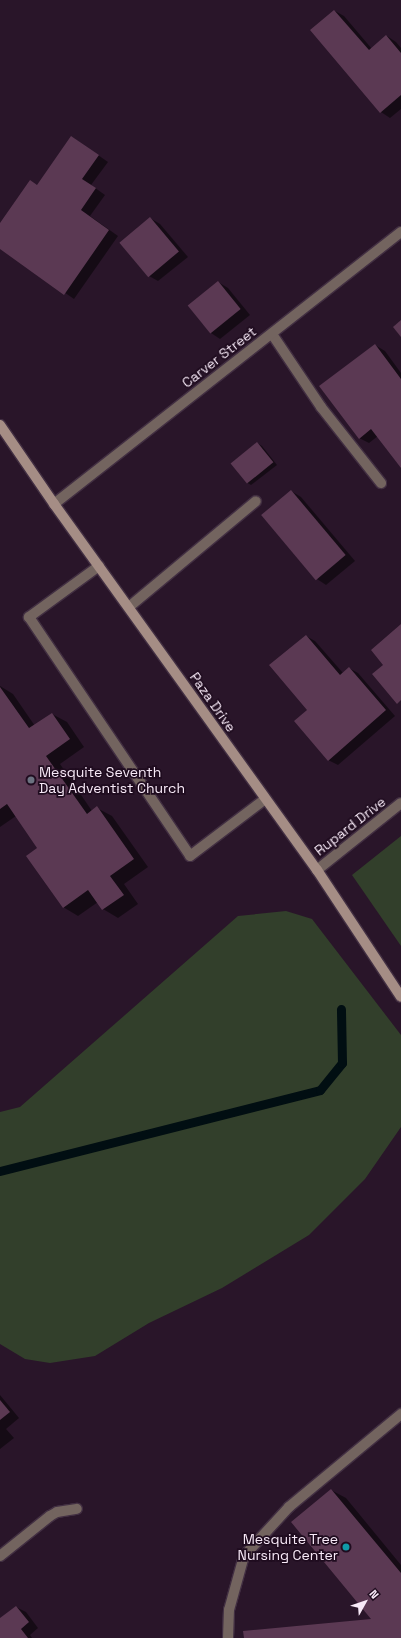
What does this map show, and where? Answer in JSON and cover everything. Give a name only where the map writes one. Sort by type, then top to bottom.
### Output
[{"type":"street","name":"Carver Street","points":[[54,504],[401,232]]},
{"type":"street","points":[[272,334],[321,407],[381,483]]},
{"type":"street","name":"Paza Drive","points":[[0,425],[54,504],[317,870],[401,997]]},
{"type":"street","points":[[129,607],[256,501]]},
{"type":"street","points":[[100,566],[29,617],[190,856],[265,799]]},
{"type":"street","name":"Rupard Drive","points":[[317,870],[401,803]]},
{"type":"street","points":[[228,1638],[229,1610],[244,1556],[289,1507],[401,1414]]},
{"type":"street","points":[[0,1556],[50,1516],[57,1512],[77,1509]]},
{"type":"green space","points":[[401,836],[401,946],[352,875]]},
{"type":"green space","points":[[286,911],[312,919],[401,1035],[401,1127],[365,1179],[309,1235],[222,1288],[149,1323],[95,1356],[50,1363],[25,1359],[0,1344],[0,1112],[20,1107],[238,916]]},
{"type":"building","points":[[334,10],[369,50],[386,35],[401,53],[401,95],[380,113],[310,30]]},
{"type":"building","points":[[71,136],[99,155],[82,179],[96,188],[81,210],[109,230],[64,295],[0,249],[0,223],[30,180],[37,185]]},
{"type":"building","points":[[150,217],[179,251],[148,277],[119,243]]},
{"type":"building","points":[[218,281],[241,309],[210,334],[188,306]]},
{"type":"building","points":[[401,320],[401,337],[393,327]]},
{"type":"building","points":[[375,344],[401,379],[401,468],[371,429],[359,439],[319,386]]},
{"type":"building","points":[[257,442],[273,462],[247,484],[231,463]]},
{"type":"building","points":[[291,490],[346,555],[316,580],[261,515]]},
{"type":"building","points":[[401,624],[401,700],[397,704],[372,674],[383,665],[371,650]]},
{"type":"building","points":[[306,635],[340,675],[349,667],[386,710],[328,761],[294,721],[307,710],[269,665]]},
{"type":"building","name":"Mesquite Seventh Day Adventist Church","points":[[0,687],[29,728],[52,713],[70,739],[46,756],[87,814],[97,806],[134,859],[110,876],[124,895],[102,910],[88,890],[63,908],[26,856],[37,848],[7,804],[0,809]]},
{"type":"building","points":[[0,1400],[10,1412],[0,1420]]},
{"type":"building","name":"Mesquite Tree Nursing Center","points":[[331,1489],[401,1573],[401,1638],[244,1638],[243,1631],[371,1619],[291,1522]]},
{"type":"building","points":[[16,1606],[29,1622],[21,1629],[28,1638],[0,1638],[0,1618]]},
{"type":"waterway","points":[[0,1171],[320,1090],[342,1063],[341,1009]]},
{"type":"place","name":"Mesquite Seventh Day Adventist Church","points":[[31,780]]},
{"type":"place","name":"Mesquite Tree Nursing Center","points":[[346,1547]]}]
